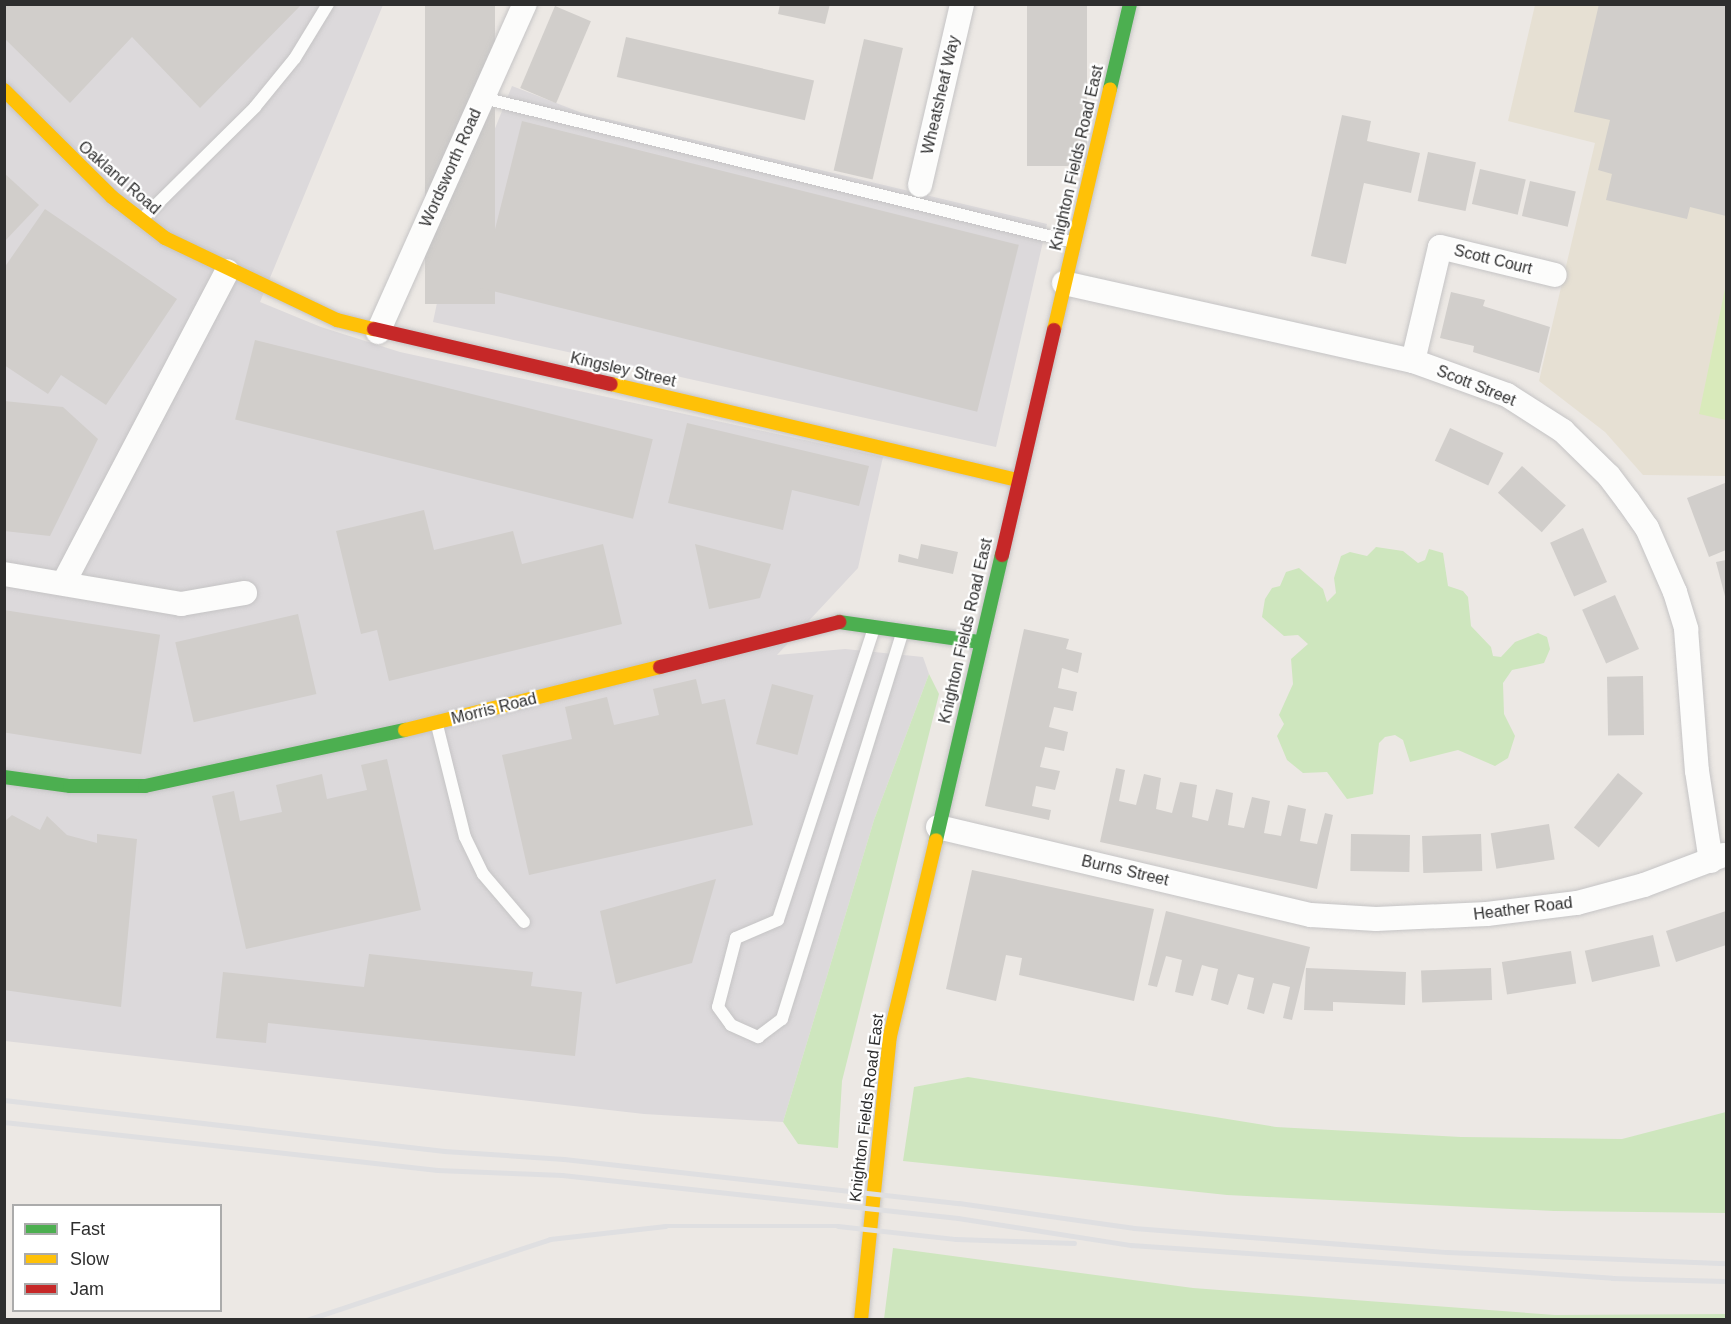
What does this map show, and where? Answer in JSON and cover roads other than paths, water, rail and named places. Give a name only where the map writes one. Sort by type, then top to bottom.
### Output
[{"type":"street","name":"Wordsworth Road","points":[[378,332],[525,4]]},
{"type":"street","name":"Wheatsheaf Way","points":[[920,185],[962,4]]},
{"type":"street","name":"Knighton Fields Road East","points":[[861,1320],[890,1036],[1017,480],[1130,4]]},
{"type":"street","name":"Oakland Road","points":[[4,90],[111,197],[165,238],[227,271]]},
{"type":"street","name":"Scott Court","points":[[1413,361],[1440,247],[1555,275]]},
{"type":"street","name":"Kingsley Street","points":[[227,271],[297,304],[378,332],[1017,480]]},
{"type":"street","points":[[64,582],[227,271]]},
{"type":"street","name":"Scott Street","points":[[1064,283],[1413,361],[1507,395],[1563,431],[1609,476],[1647,528],[1686,629],[1697,771],[1719,857]]},
{"type":"street","points":[[4,574],[64,582],[113,595],[182,604],[245,593]]},
{"type":"street","name":"Morris Road","points":[[4,777],[70,786],[145,786],[437,723],[843,621],[874,628],[903,630],[980,642]]},
{"type":"street","name":"Burns Street","points":[[938,827],[1311,915]]},
{"type":"street","name":"Heather Road","points":[[1311,915],[1431,918],[1577,903],[1719,857]]},
{"type":"lane","points":[[141,220],[255,107],[295,58],[328,4]]},
{"type":"lane","points":[[483,98],[1074,242]]},
{"type":"lane","points":[[874,628],[778,920],[736,938],[718,1007],[731,1025],[758,1037],[782,1019],[903,630]]},
{"type":"lane","points":[[437,723],[465,837],[483,874],[524,922]]},
{"type":"railway","points":[[4,1100],[444,1151],[564,1159],[959,1203],[1134,1228],[1447,1252],[1726,1263]]},
{"type":"railway","points":[[4,1122],[437,1170],[562,1175],[958,1218],[1131,1245],[1612,1278],[1726,1281]]},
{"type":"railway","points":[[307,1320],[550,1239],[665,1226],[838,1226],[956,1239],[1074,1243]]}]
